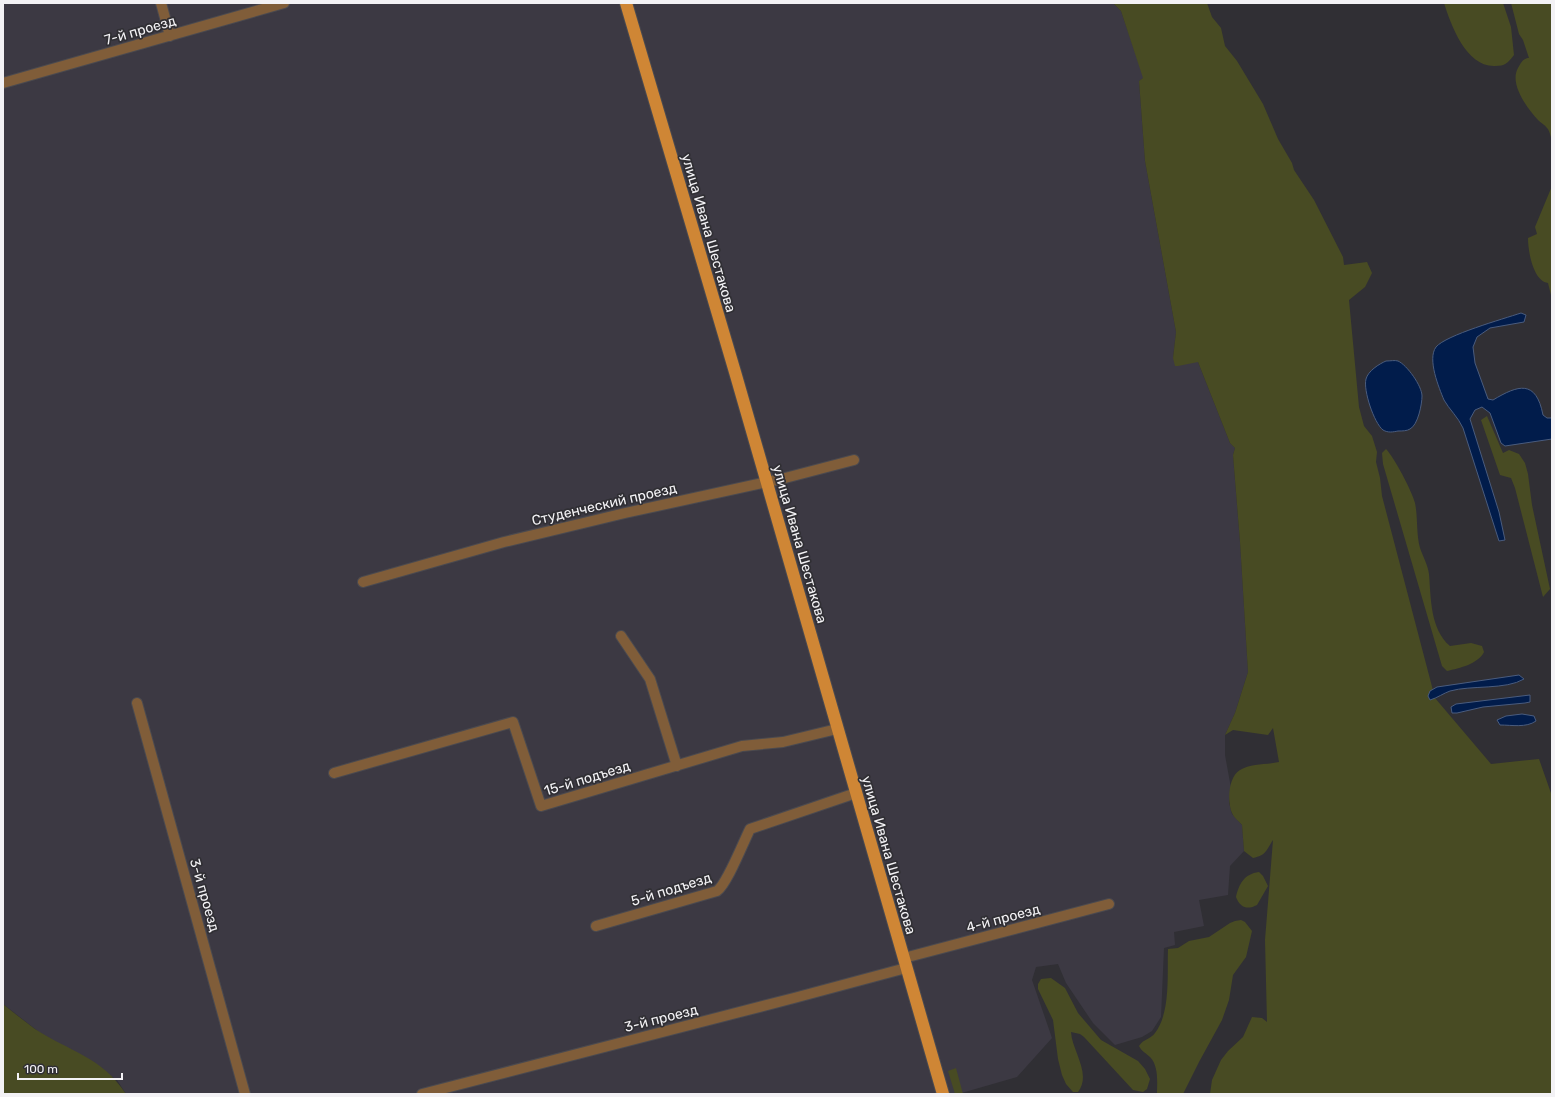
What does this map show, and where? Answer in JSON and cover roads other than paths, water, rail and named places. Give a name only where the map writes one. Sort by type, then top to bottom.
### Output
[{"type":"main road","name":"улица Ивана Шестакова","points":[[626,3],[943,1094]]},
{"type":"street","points":[[160,3],[170,36]]},
{"type":"street","name":"7-й проезд","points":[[3,83],[284,3]]},
{"type":"street","name":"Студенческий проезд","points":[[363,582],[504,542],[640,509],[766,482],[854,460]]},
{"type":"street","points":[[621,636],[650,679],[677,766]]},
{"type":"street","name":"3-й проезд","points":[[137,703],[245,1094]]},
{"type":"street","name":"15-й подъезд","points":[[334,773],[513,722],[541,806],[742,746],[783,742],[837,728]]},
{"type":"street","name":"5-й подъезд","points":[[596,926],[717,891],[724,885],[742,843],[750,829],[856,793]]},
{"type":"street","name":"4-й проезд","points":[[905,963],[1109,904]]},
{"type":"street","name":"3-й проезд","points":[[422,1094],[787,1000],[905,963]]},
{"type":"water","points":[[1521,313],[1526,315],[1524,322],[1490,328],[1477,337],[1473,347],[1475,363],[1488,399],[1493,400],[1510,391],[1525,388],[1531,390],[1536,395],[1543,415],[1547,418],[1552,418],[1552,439],[1505,446],[1501,443],[1490,413],[1482,407],[1475,410],[1470,419],[1499,512],[1505,540],[1499,541],[1463,428],[1444,400],[1435,374],[1433,359],[1436,347],[1451,337]]},
{"type":"water","points":[[1386,361],[1398,361],[1402,363],[1420,387],[1422,396],[1419,414],[1413,427],[1407,430],[1387,432],[1383,430],[1376,421],[1370,406],[1366,391],[1367,376],[1377,366]]},
{"type":"water","points":[[1519,675],[1524,679],[1508,685],[1458,689],[1430,700],[1428,696],[1430,691],[1437,687]]},
{"type":"water","points":[[1530,695],[1530,702],[1483,707],[1452,713],[1451,707],[1456,704]]},
{"type":"water","points":[[1522,714],[1534,716],[1536,721],[1528,725],[1514,726],[1500,725],[1497,720],[1506,716]]}]
